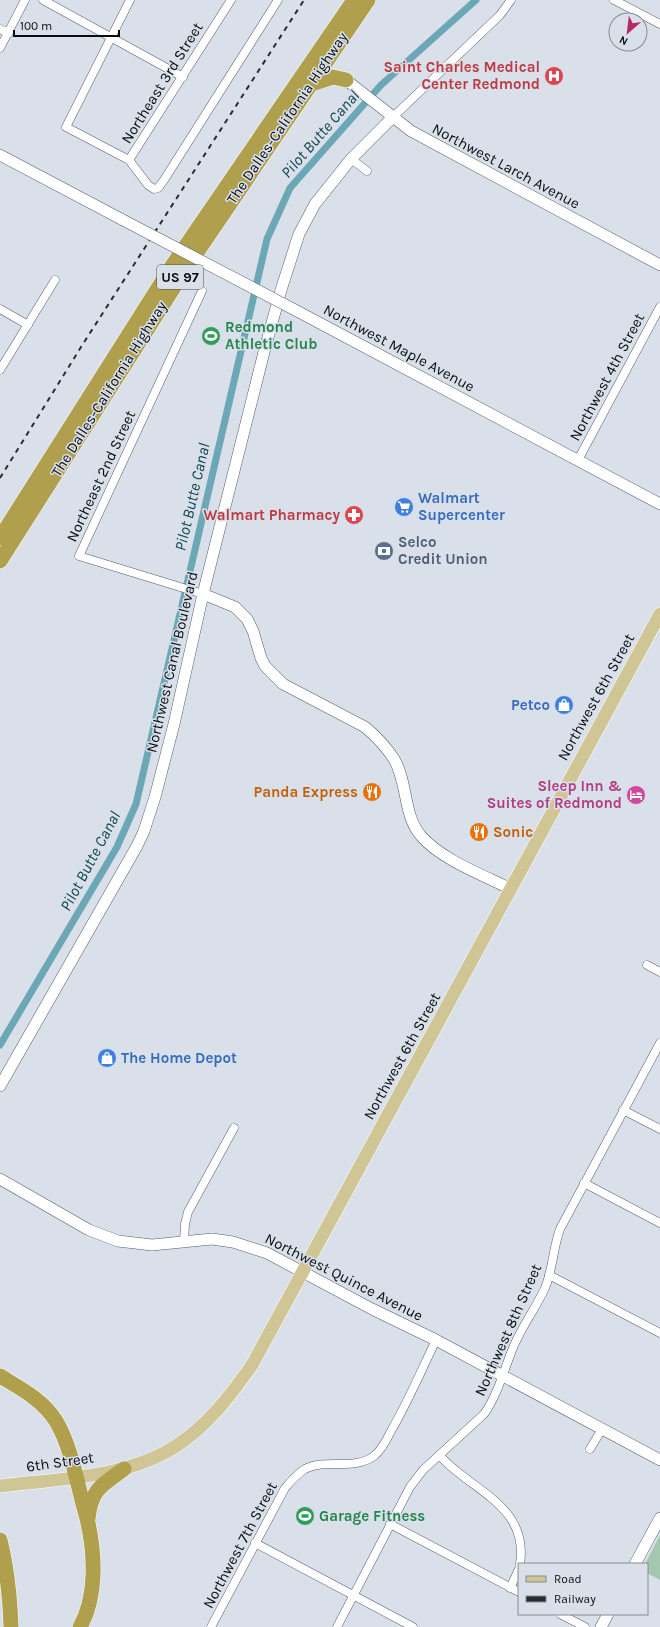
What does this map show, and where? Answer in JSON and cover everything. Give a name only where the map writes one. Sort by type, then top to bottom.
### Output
[{"type":"highway","name":"The Dalles-California Highway","points":[[0,538],[172,266],[354,0]]},
{"type":"highway","name":"The Dalles-California Highway","points":[[0,561],[183,273],[368,0]]},
{"type":"highway","points":[[337,45],[337,61],[339,69],[346,80]]},
{"type":"highway","points":[[311,84],[333,77],[346,80]]},
{"type":"highway","points":[[0,1376],[42,1404],[56,1421],[76,1476],[88,1522],[93,1561],[92,1585],[80,1627]]},
{"type":"highway","points":[[88,1522],[90,1503],[94,1494],[102,1485],[124,1469]]},
{"type":"highway","points":[[0,1540],[4,1555],[11,1605],[11,1627]]},
{"type":"main road","name":"Northwest 6th Street","points":[[124,1469],[150,1460],[175,1447],[206,1422],[232,1394],[252,1364],[660,614]]},
{"type":"main road","name":"6th Street","points":[[0,1486],[124,1469]]},
{"type":"street","points":[[0,48],[25,0]]},
{"type":"street","points":[[43,0],[183,77]]},
{"type":"street","points":[[130,0],[66,127],[130,160],[148,185],[154,189],[160,186],[278,0]]},
{"type":"street","name":"Northeast 3rd Street","points":[[130,160],[231,0]]},
{"type":"street","name":"Northwest Canal Boulevard","points":[[0,1086],[90,930],[144,831],[156,797],[172,732],[200,593],[280,290],[299,234],[315,204],[351,159],[500,15],[511,0]]},
{"type":"street","points":[[614,0],[660,24]]},
{"type":"street","points":[[0,29],[8,33]]},
{"type":"street","name":"Northwest Larch Avenue","points":[[346,80],[392,118],[429,142],[660,265]]},
{"type":"street","name":"Northwest Maple Avenue","points":[[0,155],[660,504]]},
{"type":"street","points":[[351,159],[367,171]]},
{"type":"street","points":[[0,370],[55,280]]},
{"type":"street","name":"Northeast 2nd Street","points":[[200,593],[79,556],[202,290]]},
{"type":"street","name":"Northwest 4th Street","points":[[578,460],[660,307]]},
{"type":"street","points":[[0,310],[28,325]]},
{"type":"street","points":[[200,593],[235,607],[247,619],[253,631],[263,662],[272,674],[283,684],[365,728],[377,737],[394,760],[409,812],[414,826],[421,836],[444,855],[510,889]]},
{"type":"street","points":[[647,965],[660,972]]},
{"type":"street","name":"Northwest 8th Street","points":[[337,1627],[390,1524],[416,1478],[484,1414],[490,1406],[503,1376],[511,1352],[542,1293],[549,1276],[560,1229],[660,1043]]},
{"type":"street","points":[[623,1110],[660,1129]]},
{"type":"street","points":[[184,1241],[185,1224],[188,1212],[234,1128]]},
{"type":"street","name":"Northwest Quince Avenue","points":[[0,1179],[89,1230],[106,1238],[133,1244],[152,1245],[212,1239],[247,1245],[267,1253],[372,1309],[436,1340],[660,1460]]},
{"type":"street","points":[[584,1183],[660,1223]]},
{"type":"street","points":[[549,1276],[660,1334]]},
{"type":"street","name":"Northwest 7th Street","points":[[211,1627],[285,1488],[294,1477],[306,1468],[322,1465],[360,1462],[374,1456],[383,1445],[400,1415],[436,1340]]},
{"type":"street","points":[[590,1449],[602,1429]]},
{"type":"street","points":[[439,1455],[447,1465],[494,1498],[508,1514],[518,1532],[522,1551],[520,1563]]},
{"type":"street","points":[[636,1563],[660,1518]]},
{"type":"street","points":[[390,1524],[518,1592]]},
{"type":"street","points":[[255,1543],[413,1627]]},
{"type":"street","points":[[510,1588],[518,1571]]},
{"type":"street","points":[[562,1615],[585,1627]]},
{"type":"street","points":[[601,1627],[607,1615]]},
{"type":"green space","points":[[660,1535],[660,1580],[648,1574],[648,1563],[646,1563]]},
{"type":"waterway","name":"Pilot Butte Canal","points":[[0,1045],[117,847],[136,804],[267,239],[290,188],[381,85],[476,0]]},
{"type":"railway","points":[[0,478],[81,347],[304,0]]},
{"type":"place","name":"Saint Charles Medical Center Redmond","points":[[554,76]]},
{"type":"place","name":"Redmond Athletic Club","points":[[211,336]]},
{"type":"place","name":"Walmart Supercenter","points":[[404,507]]},
{"type":"place","name":"Walmart Pharmacy","points":[[354,515]]},
{"type":"place","name":"Selco Credit Union","points":[[384,551]]},
{"type":"place","name":"Petco","points":[[564,705]]},
{"type":"place","name":"Panda Express","points":[[372,792]]},
{"type":"place","name":"Sleep Inn & Suites of Redmond","points":[[636,795]]},
{"type":"place","name":"Sonic","points":[[479,832]]},
{"type":"place","name":"The Home Depot","points":[[107,1058]]},
{"type":"place","name":"Garage Fitness","points":[[305,1516]]}]
